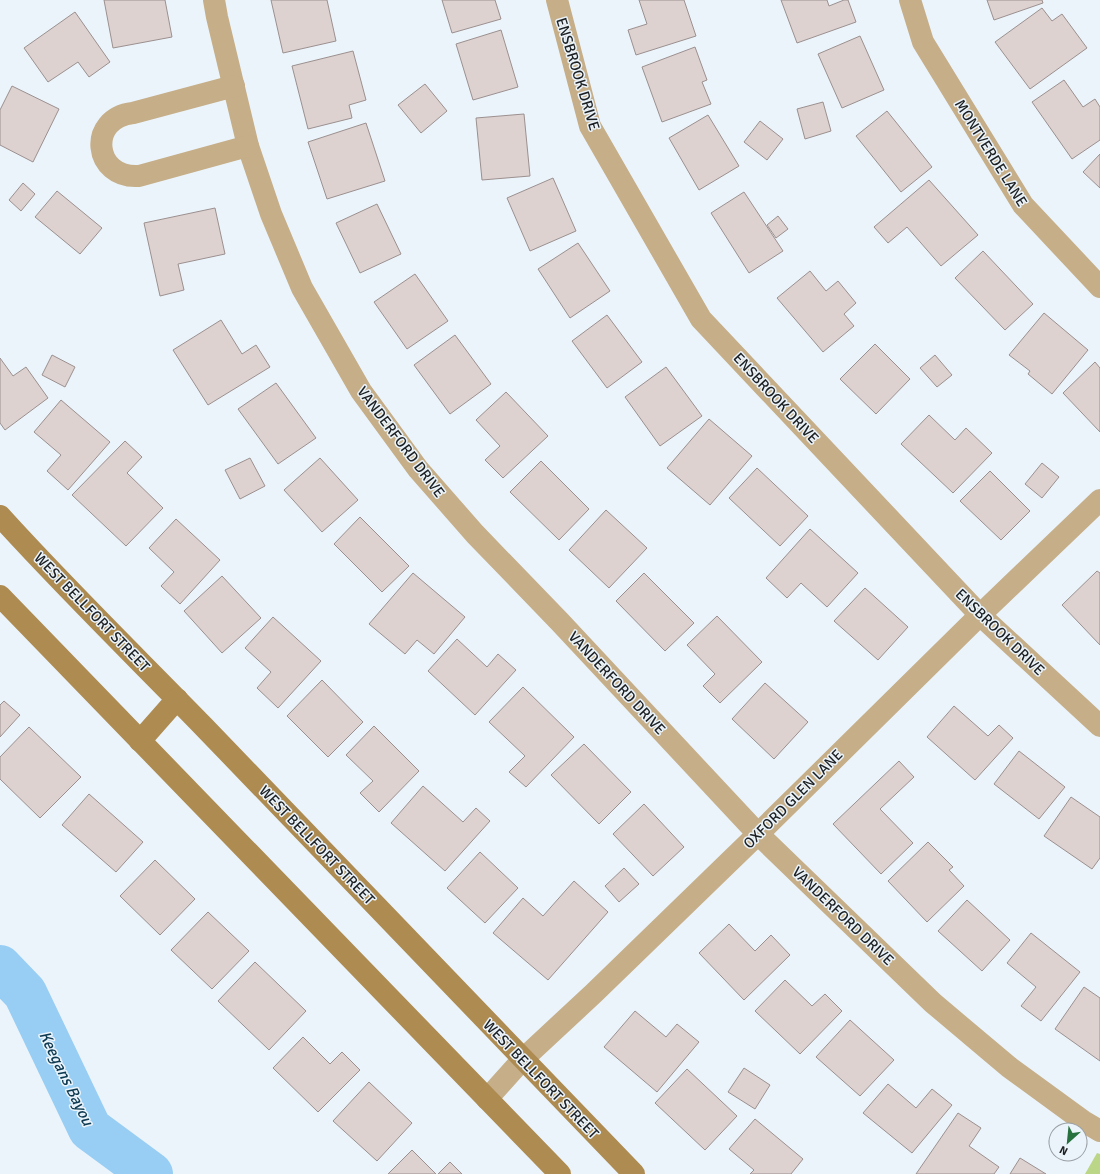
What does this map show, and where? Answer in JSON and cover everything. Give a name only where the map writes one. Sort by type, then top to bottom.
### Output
[{"type":"main road","name":"WEST BELLFORT STREET","points":[[0,516],[522,1060],[634,1174]]},
{"type":"main road","points":[[0,596],[560,1174]]},
{"type":"main road","points":[[140,741],[177,699]]},
{"type":"street","name":"VANDERFORD DRIVE","points":[[214,0],[248,146],[271,214],[302,288],[361,391],[418,469],[475,534],[758,834],[933,1003],[1009,1067],[1083,1121],[1100,1131]]},
{"type":"street","name":"ENSBROOK DRIVE","points":[[557,0],[590,126],[701,319],[980,615],[1100,726]]},
{"type":"street","name":"MONTVERDE LANE","points":[[910,0],[923,42],[1023,205],[1100,288]]},
{"type":"street","points":[[234,86],[117,117],[106,128],[102,136],[102,152],[109,166],[123,175],[131,177],[248,146]]},
{"type":"street","name":"OXFORD GLEN LANE","points":[[487,1099],[522,1060],[594,993],[980,615],[1100,500]]},
{"type":"green space","points":[[1097,1153],[1100,1154],[1100,1174],[1085,1174]]},
{"type":"building","points":[[104,0],[165,0],[172,37],[113,48]]},
{"type":"building","points":[[271,0],[327,0],[336,41],[283,53]]},
{"type":"building","points":[[442,0],[495,0],[501,19],[452,33]]},
{"type":"building","points":[[639,0],[684,0],[696,36],[636,55],[628,30],[647,24]]},
{"type":"building","points":[[781,0],[827,0],[829,6],[844,0],[848,0],[856,22],[797,43]]},
{"type":"building","points":[[987,0],[1042,0],[1043,3],[994,20]]},
{"type":"building","points":[[1042,8],[1052,21],[1062,14],[1087,48],[1030,89],[995,42]]},
{"type":"building","points":[[75,12],[110,62],[89,77],[78,62],[48,82],[24,48]]},
{"type":"building","points":[[501,30],[518,87],[473,100],[456,44]]},
{"type":"building","points":[[860,36],[884,90],[842,108],[818,54]]},
{"type":"building","points":[[695,47],[707,80],[702,82],[711,104],[662,122],[642,67]]},
{"type":"building","points":[[353,51],[366,100],[349,105],[352,118],[308,129],[292,66]]},
{"type":"building","points":[[1064,80],[1083,107],[1095,99],[1100,107],[1100,140],[1072,159],[1032,102]]},
{"type":"building","points":[[425,84],[447,111],[421,133],[398,105]]},
{"type":"building","points":[[12,86],[59,109],[33,162],[0,145],[0,110]]},
{"type":"building","points":[[823,102],[831,131],[805,139],[797,109]]},
{"type":"building","points":[[887,111],[932,167],[901,192],[856,136]]},
{"type":"building","points":[[524,114],[530,176],[482,180],[476,118]]},
{"type":"building","points":[[708,115],[739,166],[699,190],[669,138]]},
{"type":"building","points":[[760,121],[783,139],[767,160],[744,142]]},
{"type":"building","points":[[366,123],[385,181],[327,199],[308,142]]},
{"type":"building","points":[[1100,154],[1100,188],[1083,172]]},
{"type":"building","points":[[553,178],[576,231],[530,251],[507,198]]},
{"type":"building","points":[[929,180],[978,235],[941,266],[907,227],[888,243],[874,227]]},
{"type":"building","points":[[23,183],[35,194],[21,211],[9,200]]},
{"type":"building","points":[[57,191],[102,228],[80,254],[35,217]]},
{"type":"building","points":[[744,192],[783,251],[749,273],[711,213]]},
{"type":"building","points":[[377,204],[401,254],[360,273],[336,223]]},
{"type":"building","points":[[215,208],[225,254],[178,264],[184,290],[160,296],[144,223]]},
{"type":"building","points":[[778,216],[788,229],[776,238],[767,225]]},
{"type":"building","points":[[578,243],[610,291],[570,318],[538,269]]},
{"type":"building","points":[[983,251],[1033,304],[1005,330],[955,278]]},
{"type":"building","points":[[810,271],[826,291],[838,281],[856,303],[844,314],[854,326],[823,352],[777,298]]},
{"type":"building","points":[[415,274],[448,321],[407,349],[374,302]]},
{"type":"building","points":[[1044,313],[1088,350],[1052,394],[1028,374],[1030,371],[1009,355]]},
{"type":"building","points":[[607,315],[642,362],[607,388],[572,341]]},
{"type":"building","points":[[221,320],[242,354],[256,345],[270,367],[208,405],[173,350]]},
{"type":"building","points":[[455,335],[491,384],[450,414],[414,365]]},
{"type":"building","points":[[875,344],[910,379],[876,414],[840,379]]},
{"type":"building","points":[[52,355],[75,367],[65,387],[42,375]]},
{"type":"building","points":[[935,355],[952,375],[937,387],[920,368]]},
{"type":"building","points":[[0,358],[13,376],[26,367],[48,398],[5,430],[0,423]]},
{"type":"building","points":[[1095,362],[1100,368],[1100,432],[1063,393]]},
{"type":"building","points":[[666,367],[702,416],[660,446],[625,397]]},
{"type":"building","points":[[276,383],[316,438],[278,464],[238,409]]},
{"type":"building","points":[[506,392],[548,436],[503,478],[485,460],[500,446],[476,420]]},
{"type":"building","points":[[61,400],[110,442],[68,490],[47,471],[61,455],[34,432]]},
{"type":"building","points":[[929,415],[955,440],[966,428],[992,453],[953,493],[901,444]]},
{"type":"building","points":[[709,419],[752,456],[710,505],[667,468]]},
{"type":"building","points":[[125,441],[142,457],[127,473],[163,508],[126,546],[72,495]]},
{"type":"building","points":[[250,458],[265,486],[240,499],[225,470]]},
{"type":"building","points":[[320,458],[358,500],[322,532],[284,490]]},
{"type":"building","points":[[541,461],[589,509],[559,540],[510,492]]},
{"type":"building","points":[[1042,463],[1059,477],[1042,498],[1025,484]]},
{"type":"building","points":[[757,468],[808,516],[780,546],[729,498]]},
{"type":"building","points":[[990,471],[1030,511],[1001,540],[960,501]]},
{"type":"building","points":[[606,510],[647,548],[609,588],[569,550]]},
{"type":"building","points":[[360,517],[409,566],[382,592],[334,544]]},
{"type":"building","points":[[176,519],[220,560],[180,604],[161,586],[174,572],[149,548]]},
{"type":"building","points":[[810,529],[858,573],[827,607],[801,583],[787,598],[766,578]]},
{"type":"building","points":[[1097,571],[1100,573],[1100,645],[1062,605]]},
{"type":"building","points":[[413,573],[465,617],[434,654],[417,640],[405,654],[369,624]]},
{"type":"building","points":[[644,573],[694,623],[665,651],[616,601]]},
{"type":"building","points":[[222,576],[261,618],[222,653],[184,611]]},
{"type":"building","points":[[865,588],[908,627],[878,660],[834,621]]},
{"type":"building","points":[[717,616],[762,662],[720,703],[703,686],[715,674],[687,645]]},
{"type":"building","points":[[273,617],[321,661],[278,708],[257,688],[271,672],[245,648]]},
{"type":"building","points":[[457,639],[487,667],[498,654],[516,670],[475,715],[428,671]]},
{"type":"building","points":[[322,680],[363,722],[328,757],[287,716]]},
{"type":"building","points":[[765,683],[808,722],[774,759],[732,719]]},
{"type":"building","points":[[523,687],[574,737],[526,787],[509,772],[525,756],[489,722]]},
{"type":"building","points":[[4,701],[20,715],[0,737],[0,705]]},
{"type":"building","points":[[954,706],[988,736],[999,725],[1013,738],[975,780],[927,737]]},
{"type":"building","points":[[374,726],[419,771],[379,812],[360,793],[373,781],[346,755]]},
{"type":"building","points":[[29,727],[81,777],[40,818],[0,779],[0,757]]},
{"type":"building","points":[[584,744],[631,792],[599,824],[551,775]]},
{"type":"building","points":[[1019,751],[1065,787],[1039,819],[994,784]]},
{"type":"building","points":[[899,761],[914,777],[880,809],[913,843],[881,874],[833,824]]},
{"type":"building","points":[[423,786],[463,822],[476,808],[490,821],[445,871],[391,823]]},
{"type":"building","points":[[89,794],[143,842],[116,872],[62,825]]},
{"type":"building","points":[[1071,797],[1100,817],[1100,858],[1092,869],[1044,836]]},
{"type":"building","points":[[644,804],[684,847],[653,876],[613,834]]},
{"type":"building","points":[[928,842],[953,867],[949,870],[964,886],[927,922],[888,881]]},
{"type":"building","points":[[480,852],[518,888],[485,923],[447,888]]},
{"type":"building","points":[[155,860],[195,899],[160,935],[120,896]]},
{"type":"building","points":[[624,868],[639,884],[619,902],[605,886]]},
{"type":"building","points":[[574,881],[608,912],[548,980],[493,933],[523,898],[543,916]]},
{"type":"building","points":[[967,900],[1010,940],[982,971],[938,931]]},
{"type":"building","points":[[208,912],[249,951],[212,989],[171,950]]},
{"type":"building","points":[[729,924],[755,951],[771,935],[790,955],[744,1000],[699,953]]},
{"type":"building","points":[[1031,933],[1080,972],[1041,1021],[1021,1006],[1036,987],[1007,963]]},
{"type":"building","points":[[255,962],[306,1011],[269,1050],[218,1001]]},
{"type":"building","points":[[785,980],[812,1006],[825,994],[842,1011],[800,1054],[755,1011]]},
{"type":"building","points":[[1084,987],[1100,998],[1100,1061],[1055,1029]]},
{"type":"building","points":[[635,1011],[666,1037],[677,1024],[699,1042],[657,1092],[604,1047]]},
{"type":"building","points":[[850,1020],[894,1060],[860,1096],[816,1057]]},
{"type":"building","points":[[303,1037],[330,1064],[342,1052],[360,1070],[318,1112],[273,1068]]},
{"type":"building","points":[[744,1068],[770,1085],[755,1109],[728,1092]]},
{"type":"building","points":[[687,1069],[737,1116],[705,1150],[655,1103]]},
{"type":"building","points":[[369,1082],[412,1123],[377,1161],[333,1121]]},
{"type":"building","points":[[888,1084],[916,1108],[932,1089],[952,1105],[912,1153],[863,1113]]},
{"type":"building","points":[[958,1113],[981,1128],[969,1146],[999,1167],[994,1174],[916,1174]]},
{"type":"building","points":[[755,1119],[803,1159],[791,1174],[750,1174],[754,1170],[729,1149]]},
{"type":"building","points":[[412,1150],[436,1174],[388,1174]]},
{"type":"building","points":[[1020,1158],[1046,1174],[1010,1174]]},
{"type":"building","points":[[450,1162],[462,1174],[438,1174]]},
{"type":"waterway","name":"Keegans Bayou","points":[[0,967],[25,993],[90,1129],[151,1174]]}]
